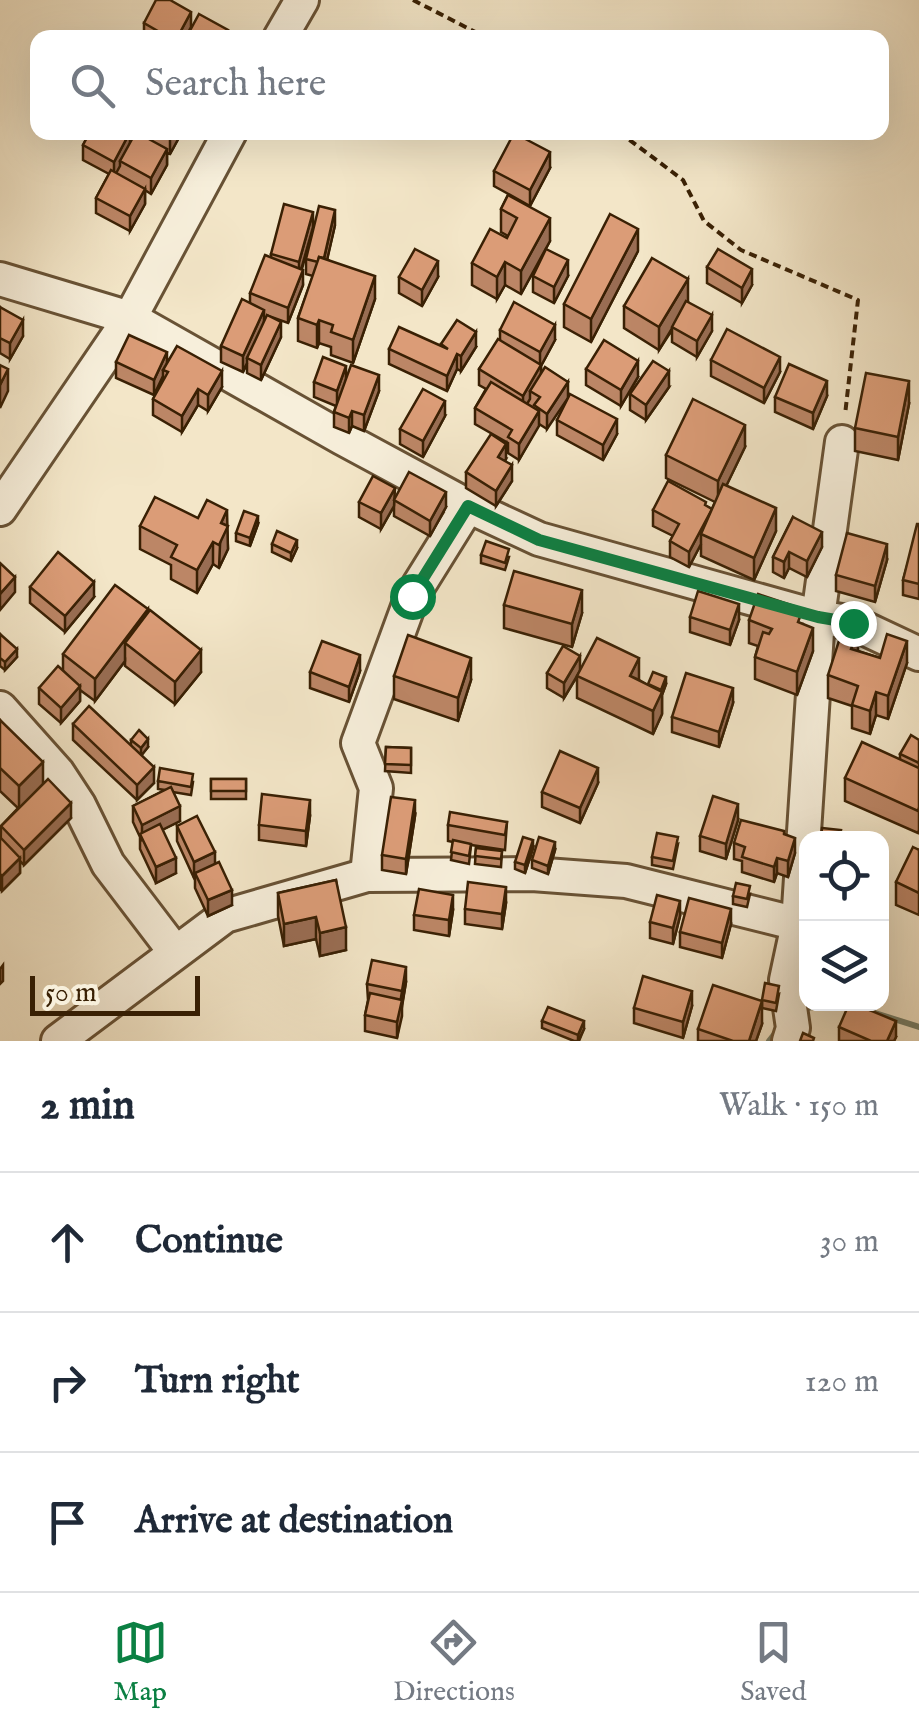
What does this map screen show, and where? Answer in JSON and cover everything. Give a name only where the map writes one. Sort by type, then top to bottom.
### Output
[{"type":"street","points":[[285,30],[302,0]]},
{"type":"street","points":[[0,509],[130,318],[226,140]]},
{"type":"street","points":[[0,279],[130,318],[468,506],[539,540],[818,617],[853,623],[919,654]]},
{"type":"street","points":[[789,1041],[793,1028],[786,980],[798,924],[818,617],[842,442]]},
{"type":"street","points":[[367,875],[376,788],[358,743],[412,596],[468,506]]},
{"type":"street","points":[[0,708],[58,773],[108,864],[175,952]]},
{"type":"street","points":[[58,1041],[225,916],[367,875],[532,874],[626,880],[798,924]]},
{"type":"path","points":[[413,0],[471,30]]},
{"type":"path","points":[[630,140],[683,180],[704,221],[741,250],[858,300],[842,442]]},
{"type":"building","points":[[156,0],[170,0],[191,12],[181,30],[156,30],[144,23]]},
{"type":"building","points":[[199,14],[228,30],[190,30]]},
{"type":"building","points":[[86,140],[126,140],[114,162],[83,145]]},
{"type":"building","points":[[132,140],[151,140],[167,149],[151,178],[120,161]]},
{"type":"building","points":[[510,140],[527,140],[550,152],[530,190],[494,171]]},
{"type":"building","points":[[111,170],[145,189],[130,216],[96,198]]},
{"type":"building","points":[[508,195],[550,218],[521,271],[505,262],[497,277],[472,263],[490,229],[507,238],[517,218],[501,209]]},
{"type":"building","points":[[284,204],[313,212],[299,262],[271,254]]},
{"type":"building","points":[[319,206],[335,210],[324,258],[319,257],[318,262],[306,259]]},
{"type":"building","points":[[610,214],[638,229],[591,319],[564,304]]},
{"type":"building","points":[[415,249],[438,261],[422,290],[399,277]]},
{"type":"building","points":[[546,249],[568,260],[554,287],[533,276]]},
{"type":"building","points":[[718,249],[752,269],[742,288],[707,267]]},
{"type":"building","points":[[265,255],[303,270],[288,308],[250,293]]},
{"type":"building","points":[[319,257],[375,276],[353,340],[331,332],[333,325],[319,320],[317,325],[298,318]]},
{"type":"building","points":[[652,258],[688,279],[659,327],[624,306]]},
{"type":"building","points":[[242,299],[264,310],[243,356],[221,346]]},
{"type":"building","points":[[686,301],[712,315],[697,341],[672,327]]},
{"type":"building","points":[[514,302],[555,325],[540,352],[500,330]]},
{"type":"building","points":[[0,307],[23,320],[10,343],[0,338]]},
{"type":"building","points":[[267,315],[281,322],[261,365],[247,358]]},
{"type":"building","points":[[457,320],[476,332],[461,356],[457,354],[447,376],[389,349],[399,327],[448,349],[441,344]]},
{"type":"building","points":[[727,329],[780,357],[764,388],[711,360]]},
{"type":"building","points":[[129,335],[167,352],[154,380],[116,362]]},
{"type":"building","points":[[498,339],[541,365],[523,396],[479,369]]},
{"type":"building","points":[[604,340],[638,361],[621,390],[586,369]]},
{"type":"building","points":[[177,346],[222,371],[208,395],[198,389],[182,416],[153,399]]},
{"type":"building","points":[[323,357],[346,366],[337,391],[314,382]]},
{"type":"building","points":[[653,361],[669,371],[646,405],[630,394]]},
{"type":"building","points":[[789,364],[827,381],[813,413],[775,397]]},
{"type":"building","points":[[0,365],[8,369],[0,385]]},
{"type":"building","points":[[351,365],[379,375],[364,415],[352,411],[349,418],[334,412]]},
{"type":"building","points":[[545,367],[568,382],[547,414],[534,405],[540,397],[530,391]]},
{"type":"building","points":[[866,373],[909,381],[898,437],[855,428]]},
{"type":"building","points":[[491,382],[539,411],[519,444],[508,437],[512,430],[475,408]]},
{"type":"building","points":[[423,389],[445,401],[423,441],[400,429]]},
{"type":"building","points":[[570,394],[617,419],[603,445],[557,420]]},
{"type":"building","points":[[693,399],[745,425],[718,481],[666,455]]},
{"type":"building","points":[[491,434],[506,444],[498,457],[512,465],[496,491],[466,472]]},
{"type":"building","points":[[409,472],[446,492],[430,521],[394,500]]},
{"type":"building","points":[[373,476],[395,488],[381,513],[359,502]]},
{"type":"building","points":[[668,481],[712,509],[689,552],[670,541],[679,524],[653,510]]},
{"type":"building","points":[[723,484],[776,508],[754,558],[701,534]]},
{"type":"building","points":[[155,497],[198,518],[207,500],[227,510],[221,523],[228,526],[219,545],[213,542],[197,570],[171,557],[177,545],[140,526]]},
{"type":"building","points":[[244,511],[258,516],[250,538],[236,533]]},
{"type":"building","points":[[793,517],[822,532],[807,561],[789,552],[784,562],[773,557]]},
{"type":"building","points":[[919,524],[919,584],[903,580]]},
{"type":"building","points":[[277,531],[297,540],[291,553],[272,544]]},
{"type":"building","points":[[847,533],[887,544],[875,586],[836,575]]},
{"type":"building","points":[[486,541],[509,549],[505,563],[481,555]]},
{"type":"building","points":[[58,552],[94,582],[65,616],[30,587]]},
{"type":"building","points":[[0,563],[15,577],[0,594]]},
{"type":"building","points":[[514,571],[582,590],[572,624],[504,605]]},
{"type":"building","points":[[115,585],[148,609],[95,679],[63,654]]},
{"type":"building","points":[[698,591],[739,604],[730,630],[690,617]]},
{"type":"building","points":[[758,594],[803,609],[798,622],[813,628],[797,672],[755,657],[763,632],[769,634],[772,629],[749,620]]},
{"type":"building","points":[[150,610],[201,650],[175,682],[125,643]]},
{"type":"building","points":[[844,625],[858,630],[851,649],[880,658],[887,634],[907,641],[888,696],[876,692],[870,711],[852,705],[858,686],[828,675]]},
{"type":"building","points":[[0,634],[17,649],[5,662],[0,658]]},
{"type":"building","points":[[408,635],[471,658],[458,698],[394,676]]},
{"type":"building","points":[[597,638],[639,658],[630,676],[662,692],[653,711],[577,676]]},
{"type":"building","points":[[322,641],[360,655],[349,687],[310,672]]},
{"type":"building","points":[[563,646],[580,656],[564,683],[547,673]]},
{"type":"building","points":[[58,666],[80,686],[61,708],[39,688]]},
{"type":"building","points":[[653,672],[666,677],[661,690],[648,684]]},
{"type":"building","points":[[686,673],[733,688],[719,732],[672,717]]},
{"type":"building","points":[[89,706],[154,767],[137,785],[73,724]]},
{"type":"building","points":[[0,720],[43,762],[19,786],[0,768]]},
{"type":"building","points":[[139,730],[148,739],[141,748],[131,740]]},
{"type":"building","points":[[911,735],[919,740],[919,763],[900,754]]},
{"type":"building","points":[[862,742],[919,768],[918,811],[845,778]]},
{"type":"building","points":[[386,747],[411,748],[411,765],[385,764]]},
{"type":"building","points":[[560,751],[598,768],[580,808],[542,792]]},
{"type":"building","points":[[160,768],[193,774],[191,787],[158,781]]},
{"type":"building","points":[[48,779],[71,803],[24,850],[1,826]]},
{"type":"building","points":[[211,779],[246,779],[246,791],[211,791]]},
{"type":"building","points":[[171,787],[180,806],[142,825],[133,806]]},
{"type":"building","points":[[262,794],[310,800],[306,831],[259,825]]},
{"type":"building","points":[[713,796],[738,804],[726,844],[700,836]]},
{"type":"building","points":[[391,797],[415,800],[406,859],[382,855]]},
{"type":"building","points":[[450,812],[507,822],[505,835],[448,825]]},
{"type":"building","points":[[197,816],[215,852],[194,862],[177,826]]},
{"type":"building","points":[[741,820],[784,831],[795,838],[788,861],[777,858],[774,867],[742,857],[745,847],[734,843]]},
{"type":"building","points":[[160,824],[176,858],[156,867],[140,834]]},
{"type":"building","points":[[657,833],[678,837],[673,861],[652,857]]},
{"type":"building","points":[[0,837],[20,858],[2,876],[0,874]]},
{"type":"building","points":[[523,837],[533,840],[525,865],[515,862]]},
{"type":"building","points":[[539,837],[555,842],[548,866],[532,860]]},
{"type":"building","points":[[453,840],[471,844],[469,856],[451,852]]},
{"type":"building","points":[[913,847],[919,850],[919,893],[896,882]]},
{"type":"building","points":[[476,848],[502,851],[501,859],[475,856]]},
{"type":"building","points":[[219,862],[232,890],[208,900],[195,873]]},
{"type":"building","points":[[336,880],[346,927],[320,933],[316,917],[284,924],[278,893]]},
{"type":"building","points":[[468,882],[506,887],[502,914],[465,909]]},
{"type":"building","points":[[736,883],[750,886],[747,899],[733,896]]},
{"type":"building","points":[[419,889],[453,895],[449,920],[414,915]]},
{"type":"building","points":[[657,895],[680,901],[673,928],[650,922]]},
{"type":"building","points":[[689,898],[731,909],[722,943],[680,932]]},
{"type":"building","points":[[372,960],[406,967],[402,991],[367,984]]},
{"type":"building","points":[[643,976],[692,991],[683,1022],[634,1008]]},
{"type":"building","points":[[765,983],[779,986],[776,1003],[762,1000]]},
{"type":"building","points":[[713,985],[762,1001],[749,1041],[733,1041],[698,1029]]},
{"type":"building","points":[[370,993],[402,1000],[397,1022],[365,1015]]},
{"type":"building","points":[[548,1007],[584,1021],[578,1035],[542,1021]]},
{"type":"building","points":[[846,1011],[872,1011],[896,1021],[887,1041],[871,1041],[839,1027]]},
{"type":"building","points":[[803,1033],[814,1038],[813,1041],[800,1041]]},
{"type":"waterway","points":[[872,1012],[919,1027]]},
{"type":"waterway","points":[[769,1041],[780,1027]]},
{"type":"route","points":[[412,596],[468,506],[539,540],[818,617],[853,623]]}]
